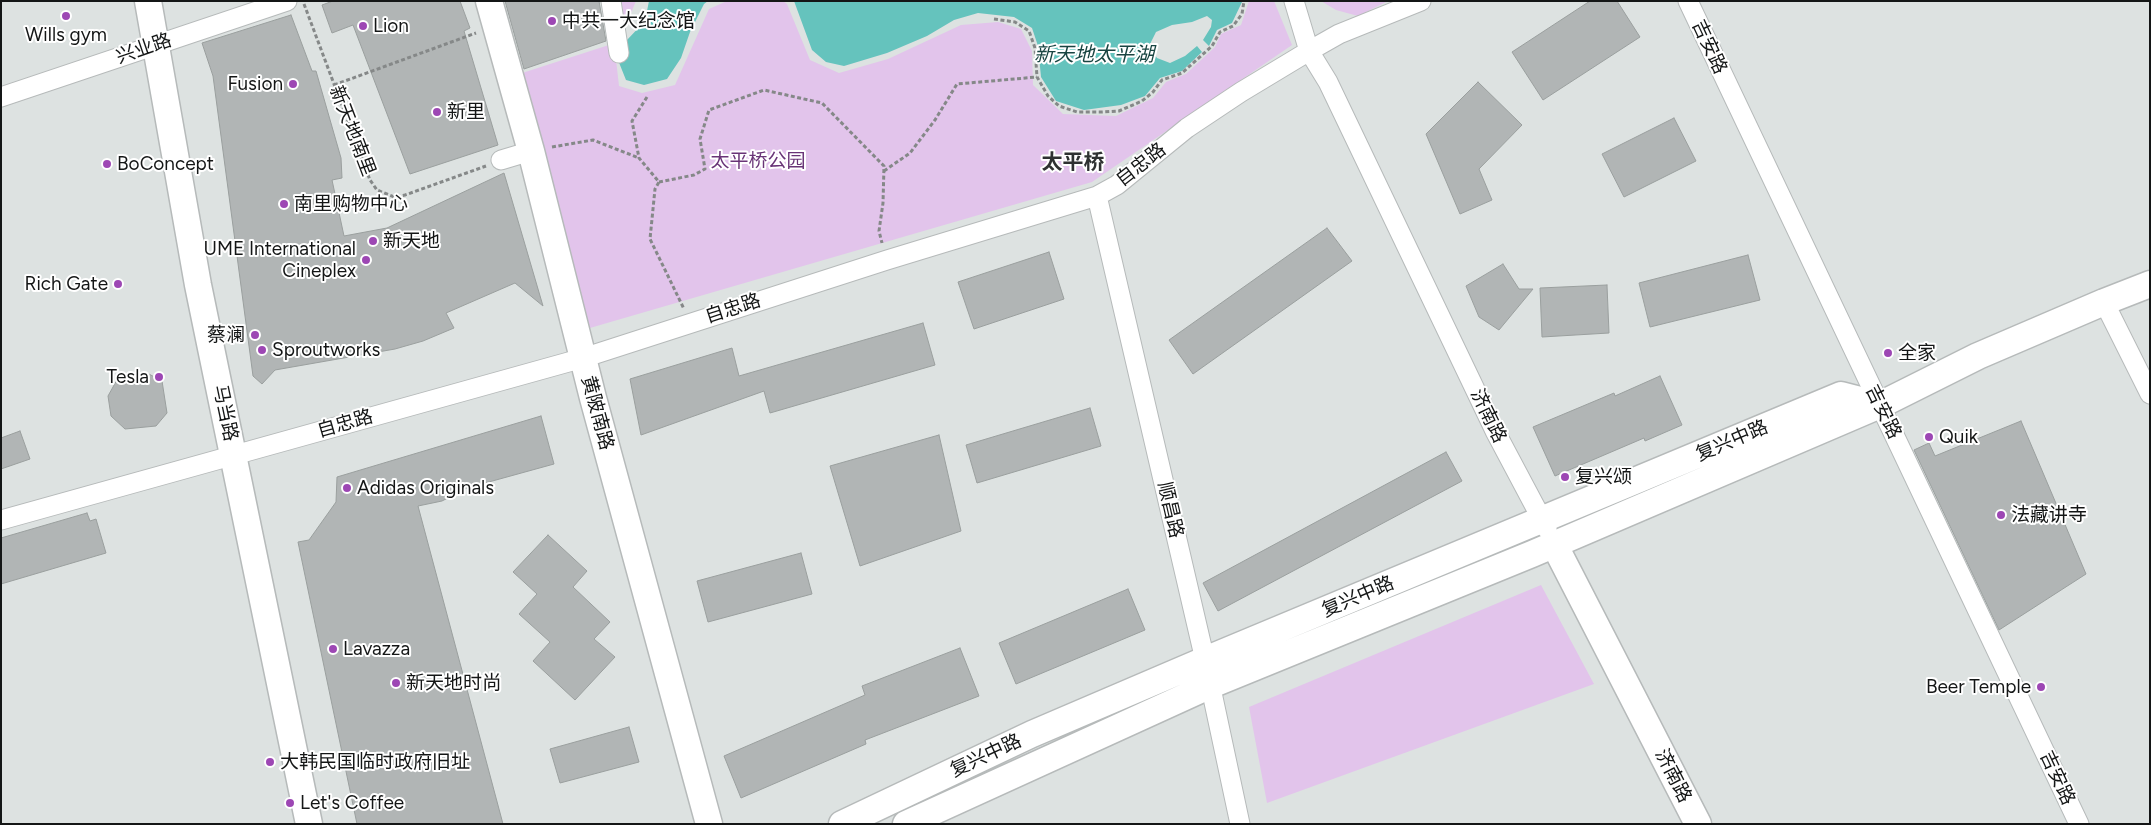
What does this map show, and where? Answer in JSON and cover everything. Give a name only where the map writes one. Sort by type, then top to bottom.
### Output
[{"type":"main road","name":"马当路","points":[[148,1],[198,285],[309,824]]},
{"type":"main road","name":"黄陂南路","points":[[489,1],[531,151],[583,358],[709,824]]},
{"type":"main road","name":"复兴中路","points":[[906,824],[1211,685],[1554,544],[1880,404],[1978,356],[2150,284]]},
{"type":"main road","name":"复兴中路","points":[[842,824],[1032,734],[1841,395],[1880,404]]},
{"type":"main road","name":"济南路","points":[[1554,544],[1698,824]]},
{"type":"street","name":"兴业路","points":[[1,97],[287,1]]},
{"type":"street","points":[[611,1],[619,53]]},
{"type":"street","name":"济南路","points":[[1294,1],[1309,51],[1328,82],[1495,431],[1554,544]]},
{"type":"street","name":"自忠路","points":[[1,520],[583,358],[887,260],[1097,196],[1116,185],[1187,128],[1241,92],[1309,51],[1339,34],[1421,1]]},
{"type":"street","name":"吉安路","points":[[1688,1],[2079,824]]},
{"type":"street","points":[[501,160],[531,151]]},
{"type":"street","name":"顺昌路","points":[[1097,196],[1206,660],[1240,824]]},
{"type":"street","points":[[2104,302],[2150,394]]},
{"type":"path","name":"新天地南里","points":[[303,1],[370,180],[382,193],[394,197],[405,195],[501,160]]},
{"type":"path","points":[[994,19],[1015,22],[1029,31],[1035,48],[1037,77],[1048,96],[1060,106],[1077,112],[1118,111],[1142,101],[1153,92],[1162,80],[1182,73],[1198,60],[1212,46],[1220,32],[1233,26],[1242,14],[1244,1]]},
{"type":"path","points":[[334,85],[496,26]]},
{"type":"path","points":[[883,172],[910,153],[935,120],[957,84],[1037,77]]},
{"type":"path","points":[[659,182],[694,175],[704,168],[700,139],[709,110],[764,90],[822,103],[884,166],[883,203],[879,231],[887,260]]},
{"type":"path","points":[[647,97],[632,121],[640,158],[659,182]]},
{"type":"path","points":[[531,151],[593,140],[640,158]]},
{"type":"path","points":[[659,182],[656,189],[650,239],[690,323]]},
{"type":"green space","name":"太平桥公园","points":[[601,1],[636,1],[615,51],[619,86],[642,93],[675,85],[709,9],[727,1],[783,1],[787,4],[810,60],[839,73],[888,59],[961,25],[998,22],[1021,29],[1032,51],[1033,85],[1063,114],[1116,116],[1153,98],[1166,82],[1186,74],[1215,47],[1221,34],[1241,25],[1249,1],[1274,1],[1292,45],[1092,182],[583,330],[513,76],[612,44]]},
{"type":"green space","points":[[1321,1],[1388,1],[1358,16],[1336,10]]},
{"type":"green space","points":[[1541,585],[1594,684],[1267,803],[1249,707]]},
{"type":"water","points":[[649,1],[708,1],[704,4],[690,32],[681,58],[667,79],[644,85],[626,80],[618,60],[627,40],[645,21]]},
{"type":"water","name":"新天地太平湖","points":[[794,1],[1242,2],[1232,23],[1217,30],[1209,46],[1203,40],[1211,27],[1212,20],[1207,16],[1192,22],[1172,25],[1156,32],[1149,46],[1157,58],[1170,63],[1185,56],[1197,46],[1202,52],[1182,71],[1160,78],[1145,96],[1121,105],[1084,110],[1056,101],[1041,77],[1038,46],[1032,28],[1014,17],[978,13],[954,20],[927,36],[887,53],[844,66],[826,62],[812,50]]},
{"type":"building","points":[[333,1],[460,1],[470,28],[464,31],[498,145],[410,174],[353,25],[332,33],[322,5]]},
{"type":"building","name":"中共一大纪念馆","points":[[505,1],[599,1],[606,41],[524,69]]},
{"type":"building","points":[[1590,1],[1617,1],[1640,37],[1543,100],[1512,52]]},
{"type":"building","name":"南里购物中心","points":[[291,15],[312,71],[316,71],[341,158],[342,178],[332,180],[344,236],[387,228],[504,173],[543,306],[515,283],[446,313],[454,328],[423,341],[395,349],[275,370],[262,384],[253,376],[213,76],[202,43]]},
{"type":"building","points":[[1478,82],[1522,125],[1479,169],[1492,200],[1460,214],[1426,134]]},
{"type":"building","points":[[1674,118],[1696,161],[1624,197],[1602,154]]},
{"type":"building","points":[[1327,228],[1352,261],[1193,374],[1169,340]]},
{"type":"building","points":[[1049,252],[1064,299],[974,329],[958,282]]},
{"type":"building","points":[[1748,255],[1760,300],[1650,327],[1639,283]]},
{"type":"building","points":[[1503,264],[1519,289],[1533,289],[1499,330],[1479,317],[1466,286]]},
{"type":"building","points":[[1607,285],[1609,333],[1542,337],[1540,288]]},
{"type":"building","points":[[923,323],[935,365],[770,413],[764,391],[641,435],[630,379],[732,348],[739,376]]},
{"type":"building","points":[[147,373],[162,381],[167,413],[156,426],[125,429],[111,416],[108,396],[118,378]]},
{"type":"building","points":[[1660,376],[1682,425],[1645,441],[1644,438],[1555,476],[1533,427],[1614,393],[1615,396]]},
{"type":"building","points":[[1090,408],[1101,446],[977,483],[966,445]]},
{"type":"building","name":"新天地时尚","points":[[541,416],[554,464],[467,488],[442,501],[418,506],[503,824],[357,824],[298,542],[309,540],[336,502],[337,477]]},
{"type":"building","name":"法藏讲寺","points":[[2021,421],[2086,574],[1999,630],[1914,450],[1929,443],[1935,456]]},
{"type":"building","points":[[20,431],[30,459],[1,469],[1,438]]},
{"type":"building","points":[[939,435],[961,531],[860,566],[830,466]]},
{"type":"building","points":[[1446,452],[1462,481],[1218,611],[1203,583]]},
{"type":"building","points":[[87,513],[90,521],[96,519],[106,553],[1,584],[1,538]]},
{"type":"building","points":[[548,535],[587,571],[573,587],[610,622],[594,639],[615,657],[575,700],[533,661],[550,642],[519,614],[537,594],[513,572]]},
{"type":"building","points":[[801,553],[812,594],[708,622],[697,581]]},
{"type":"building","points":[[1128,589],[1145,630],[1016,684],[999,643]]},
{"type":"building","points":[[960,648],[979,696],[865,740],[866,744],[741,798],[724,756],[865,695],[862,686]]},
{"type":"building","points":[[629,727],[639,762],[560,783],[550,749]]},
{"type":"place","name":"Wills gym","points":[[66,16]]},
{"type":"place","name":"中共一大纪念馆","points":[[552,21]]},
{"type":"place","name":"Lion","points":[[363,26]]},
{"type":"place","name":"Fusion","points":[[293,84]]},
{"type":"place","name":"新里","points":[[437,112]]},
{"type":"place","name":"BoConcept","points":[[107,164]]},
{"type":"place","name":"南里购物中心","points":[[284,204]]},
{"type":"place","name":"新天地","points":[[373,241]]},
{"type":"place","name":"UME International Cineplex","points":[[366,260]]},
{"type":"place","name":"Rich Gate","points":[[118,284]]},
{"type":"place","name":"蔡澜","points":[[255,335]]},
{"type":"place","name":"Sproutworks","points":[[262,350]]},
{"type":"place","name":"全家","points":[[1888,353]]},
{"type":"place","name":"Tesla","points":[[159,377]]},
{"type":"place","name":"Quik","points":[[1929,437]]},
{"type":"place","name":"复兴颂","points":[[1565,477]]},
{"type":"place","name":"Adidas Originals","points":[[347,488]]},
{"type":"place","name":"法藏讲寺","points":[[2001,515]]},
{"type":"place","name":"Lavazza","points":[[333,649]]},
{"type":"place","name":"新天地时尚","points":[[396,683]]},
{"type":"place","name":"Beer Temple","points":[[2041,687]]},
{"type":"place","name":"大韩民国临时政府旧址","points":[[270,762]]},
{"type":"place","name":"Let's Coffee","points":[[290,803]]},
{"type":"district","name":"太平桥","points":[[1073,163]]}]
